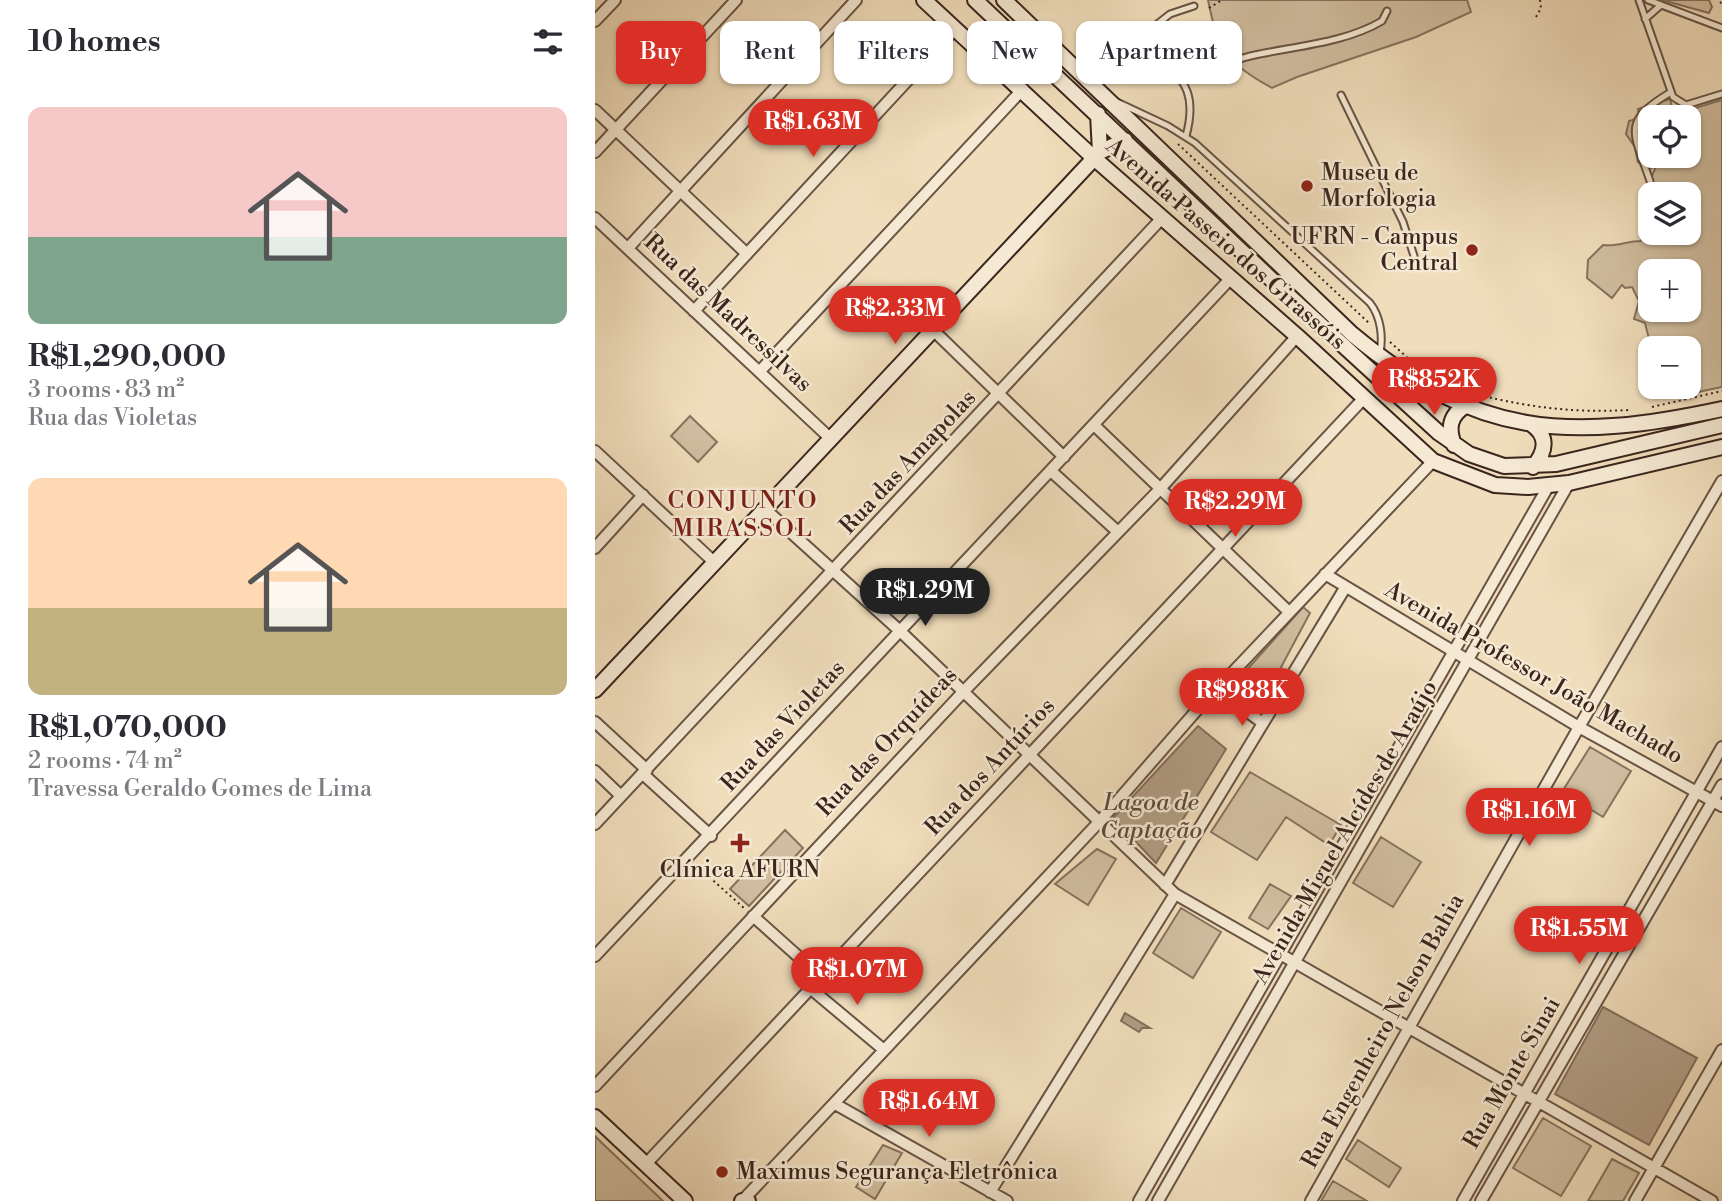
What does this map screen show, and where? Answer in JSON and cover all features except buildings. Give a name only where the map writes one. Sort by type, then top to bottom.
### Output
[{"type":"main road","name":"Avenida Passeio dos Girassóis","points":[[924,0],[1433,461],[1495,485],[1549,485],[1569,483],[1722,447]]},
{"type":"main road","points":[[975,0],[1279,287],[1454,445],[1486,461],[1504,466],[1533,467],[1580,459],[1722,425]]},
{"type":"main road","points":[[1004,0],[1321,305],[1379,356],[1419,384],[1465,406],[1531,424],[1585,429],[1616,428],[1722,409]]},
{"type":"main road","points":[[1097,155],[1098,114]]},
{"type":"main road","points":[[595,690],[1097,155],[1125,140]]},
{"type":"main road","points":[[1454,445],[1450,423],[1455,414],[1465,406]]},
{"type":"main road","points":[[1531,424],[1540,431],[1544,443],[1543,454],[1533,467]]},
{"type":"main road","points":[[595,1117],[684,1201]]},
{"type":"street","points":[[595,21],[615,0]]},
{"type":"street","points":[[595,152],[736,0]]},
{"type":"street","points":[[628,248],[856,0]]},
{"type":"street","points":[[694,311],[956,28]]},
{"type":"street","points":[[760,370],[1023,89]]},
{"type":"street","points":[[595,110],[747,254]]},
{"type":"street","name":"Rua das Madressilvas","points":[[595,218],[831,439]]},
{"type":"street","name":"Rua das Amapolas","points":[[595,824],[835,571],[1162,218]]},
{"type":"street","name":"Rua das Violetas","points":[[595,956],[711,836],[1231,278]]},
{"type":"street","points":[[933,331],[1065,457]]},
{"type":"street","name":"Rua das Orquídeas","points":[[595,1086],[964,691],[1160,489],[1297,336]]},
{"type":"street","name":"Rua dos Antúrios","points":[[646,1165],[1364,397]]},
{"type":"street","points":[[1095,426],[1289,612]]},
{"type":"street","points":[[595,451],[715,563]]},
{"type":"street","points":[[745,1200],[1100,821],[1216,689],[1433,461]]},
{"type":"street","points":[[1051,471],[1118,532]]},
{"type":"street","name":"Rua Engenheiro Nelson Bahia","points":[[1311,1201],[1579,727],[1722,481]]},
{"type":"street","name":"Avenida Miguel Alcídes de Araújo","points":[[1158,1201],[1569,483]]},
{"type":"street","name":"Avenida Miguel Alcídes de Araújo","points":[[1139,1201],[1549,485]]},
{"type":"street","points":[[595,548],[643,495]]},
{"type":"street","points":[[765,509],[964,691],[1175,894],[1712,1201]]},
{"type":"street","name":"Avenida Professor João Machado","points":[[1325,574],[1579,727],[1717,803]]},
{"type":"street","points":[[1165,885],[1345,588]]},
{"type":"street","points":[[1216,689],[1263,723]]},
{"type":"street","points":[[595,722],[711,836]]},
{"type":"street","name":"Rua Monte Sinai","points":[[1463,1201],[1722,747]]},
{"type":"street","points":[[595,771],[621,796]]},
{"type":"street","name":"Rua Monte Sinai","points":[[1481,1201],[1717,803],[1722,785]]},
{"type":"street","points":[[990,1192],[1175,894]]},
{"type":"street","points":[[753,916],[821,977]]},
{"type":"street","points":[[810,988],[884,1050]]},
{"type":"street","points":[[1635,1201],[1722,1050]]},
{"type":"street","points":[[835,1104],[1007,1201]]},
{"type":"lane","points":[[1639,0],[1671,92],[1678,102],[1685,105],[1722,94]]},
{"type":"lane","points":[[1648,0],[1722,28]]},
{"type":"lane","points":[[1645,19],[1661,5]]},
{"type":"lane","points":[[1161,21],[1170,14],[1194,6]]},
{"type":"lane","points":[[1242,59],[1360,30],[1382,21],[1387,11]]},
{"type":"lane","points":[[1184,84],[1191,108],[1186,136]]},
{"type":"lane","points":[[1650,181],[1636,141],[1635,123],[1643,109],[1671,92]]},
{"type":"lane","points":[[1103,96],[1186,136],[1370,303],[1381,334],[1379,356]]},
{"type":"lane","points":[[1341,96],[1403,222],[1414,256]]},
{"type":"path","points":[[1209,8],[1222,0]]},
{"type":"path","points":[[1536,17],[1541,8],[1540,0]]},
{"type":"path","points":[[1169,136],[1411,361]]},
{"type":"path","points":[[1643,409],[1722,391]]},
{"type":"path","points":[[1476,394],[1550,410],[1578,413],[1630,410]]},
{"type":"path","points":[[689,859],[753,916]]},
{"type":"shaded area","points":[[1208,0],[1467,0],[1471,12],[1416,37],[1272,88],[1242,69],[1242,21],[1213,21]]},
{"type":"shaded area","points":[[1662,0],[1709,0],[1712,7],[1709,13]]},
{"type":"shaded area","points":[[1670,99],[1672,105],[1651,105]]},
{"type":"shaded area","points":[[1722,100],[1722,387],[1701,391],[1701,336],[1648,336],[1645,323],[1642,322],[1701,322],[1701,259],[1638,259],[1638,299],[1632,287],[1625,288],[1622,285],[1612,298],[1587,278],[1588,260],[1603,245],[1638,241],[1638,245],[1701,245],[1701,182],[1650,182],[1655,168],[1701,168],[1701,106]]},
{"type":"shaded area","points":[[1638,118],[1638,162],[1635,147],[1626,134],[1629,121]]},
{"type":"shaded area","points":[[1638,305],[1638,320],[1634,319]]},
{"type":"shaded area","points":[[690,416],[717,442],[698,462],[671,436]]},
{"type":"shaded area","points":[[1303,607],[1310,613],[1263,701],[1240,703],[1227,692]]},
{"type":"shaded area","points":[[1590,747],[1631,771],[1603,817],[1562,792]]},
{"type":"shaded area","points":[[1250,772],[1341,825],[1329,845],[1286,817],[1257,860],[1211,832]]},
{"type":"shaded area","points":[[785,830],[803,848],[749,906],[730,889]]},
{"type":"shaded area","points":[[1381,837],[1421,862],[1393,907],[1353,883]]},
{"type":"shaded area","points":[[1097,849],[1116,859],[1088,905],[1055,884]]},
{"type":"shaded area","points":[[1270,884],[1291,896],[1268,929],[1249,918]]},
{"type":"shaded area","points":[[1181,908],[1221,932],[1193,978],[1153,953]]},
{"type":"shaded area","points":[[1543,1118],[1591,1146],[1561,1196],[1513,1168]]},
{"type":"shaded area","points":[[595,1136],[603,1144],[663,1201],[595,1201]]},
{"type":"shaded area","points":[[1358,1140],[1401,1168],[1389,1187],[1346,1159]]},
{"type":"shaded area","points":[[883,1145],[902,1153],[875,1199],[856,1187]]},
{"type":"shaded area","points":[[1612,1159],[1639,1173],[1623,1201],[1588,1201]]},
{"type":"shaded area","points":[[1333,1181],[1367,1201],[1321,1201]]},
{"type":"water","name":"Lagoa de Captação","points":[[1198,726],[1226,749],[1156,863],[1113,818]]},
{"type":"water","points":[[1603,1007],[1697,1058],[1649,1145],[1555,1094]]},
{"type":"water","points":[[1125,1013],[1150,1028],[1142,1028],[1139,1032],[1121,1021]]},
{"type":"place","name":"Museu de Morfologia","points":[[1307,186]]},
{"type":"place","name":"UFRN - Campus Central","points":[[1472,250]]},
{"type":"place","name":"Clínica AFURN","points":[[740,843]]},
{"type":"place","name":"Maximus Segurança Eletrônica","points":[[722,1172]]},
{"type":"district","name":"CONJUNTO MIRASSOL","points":[[743,515]]}]
